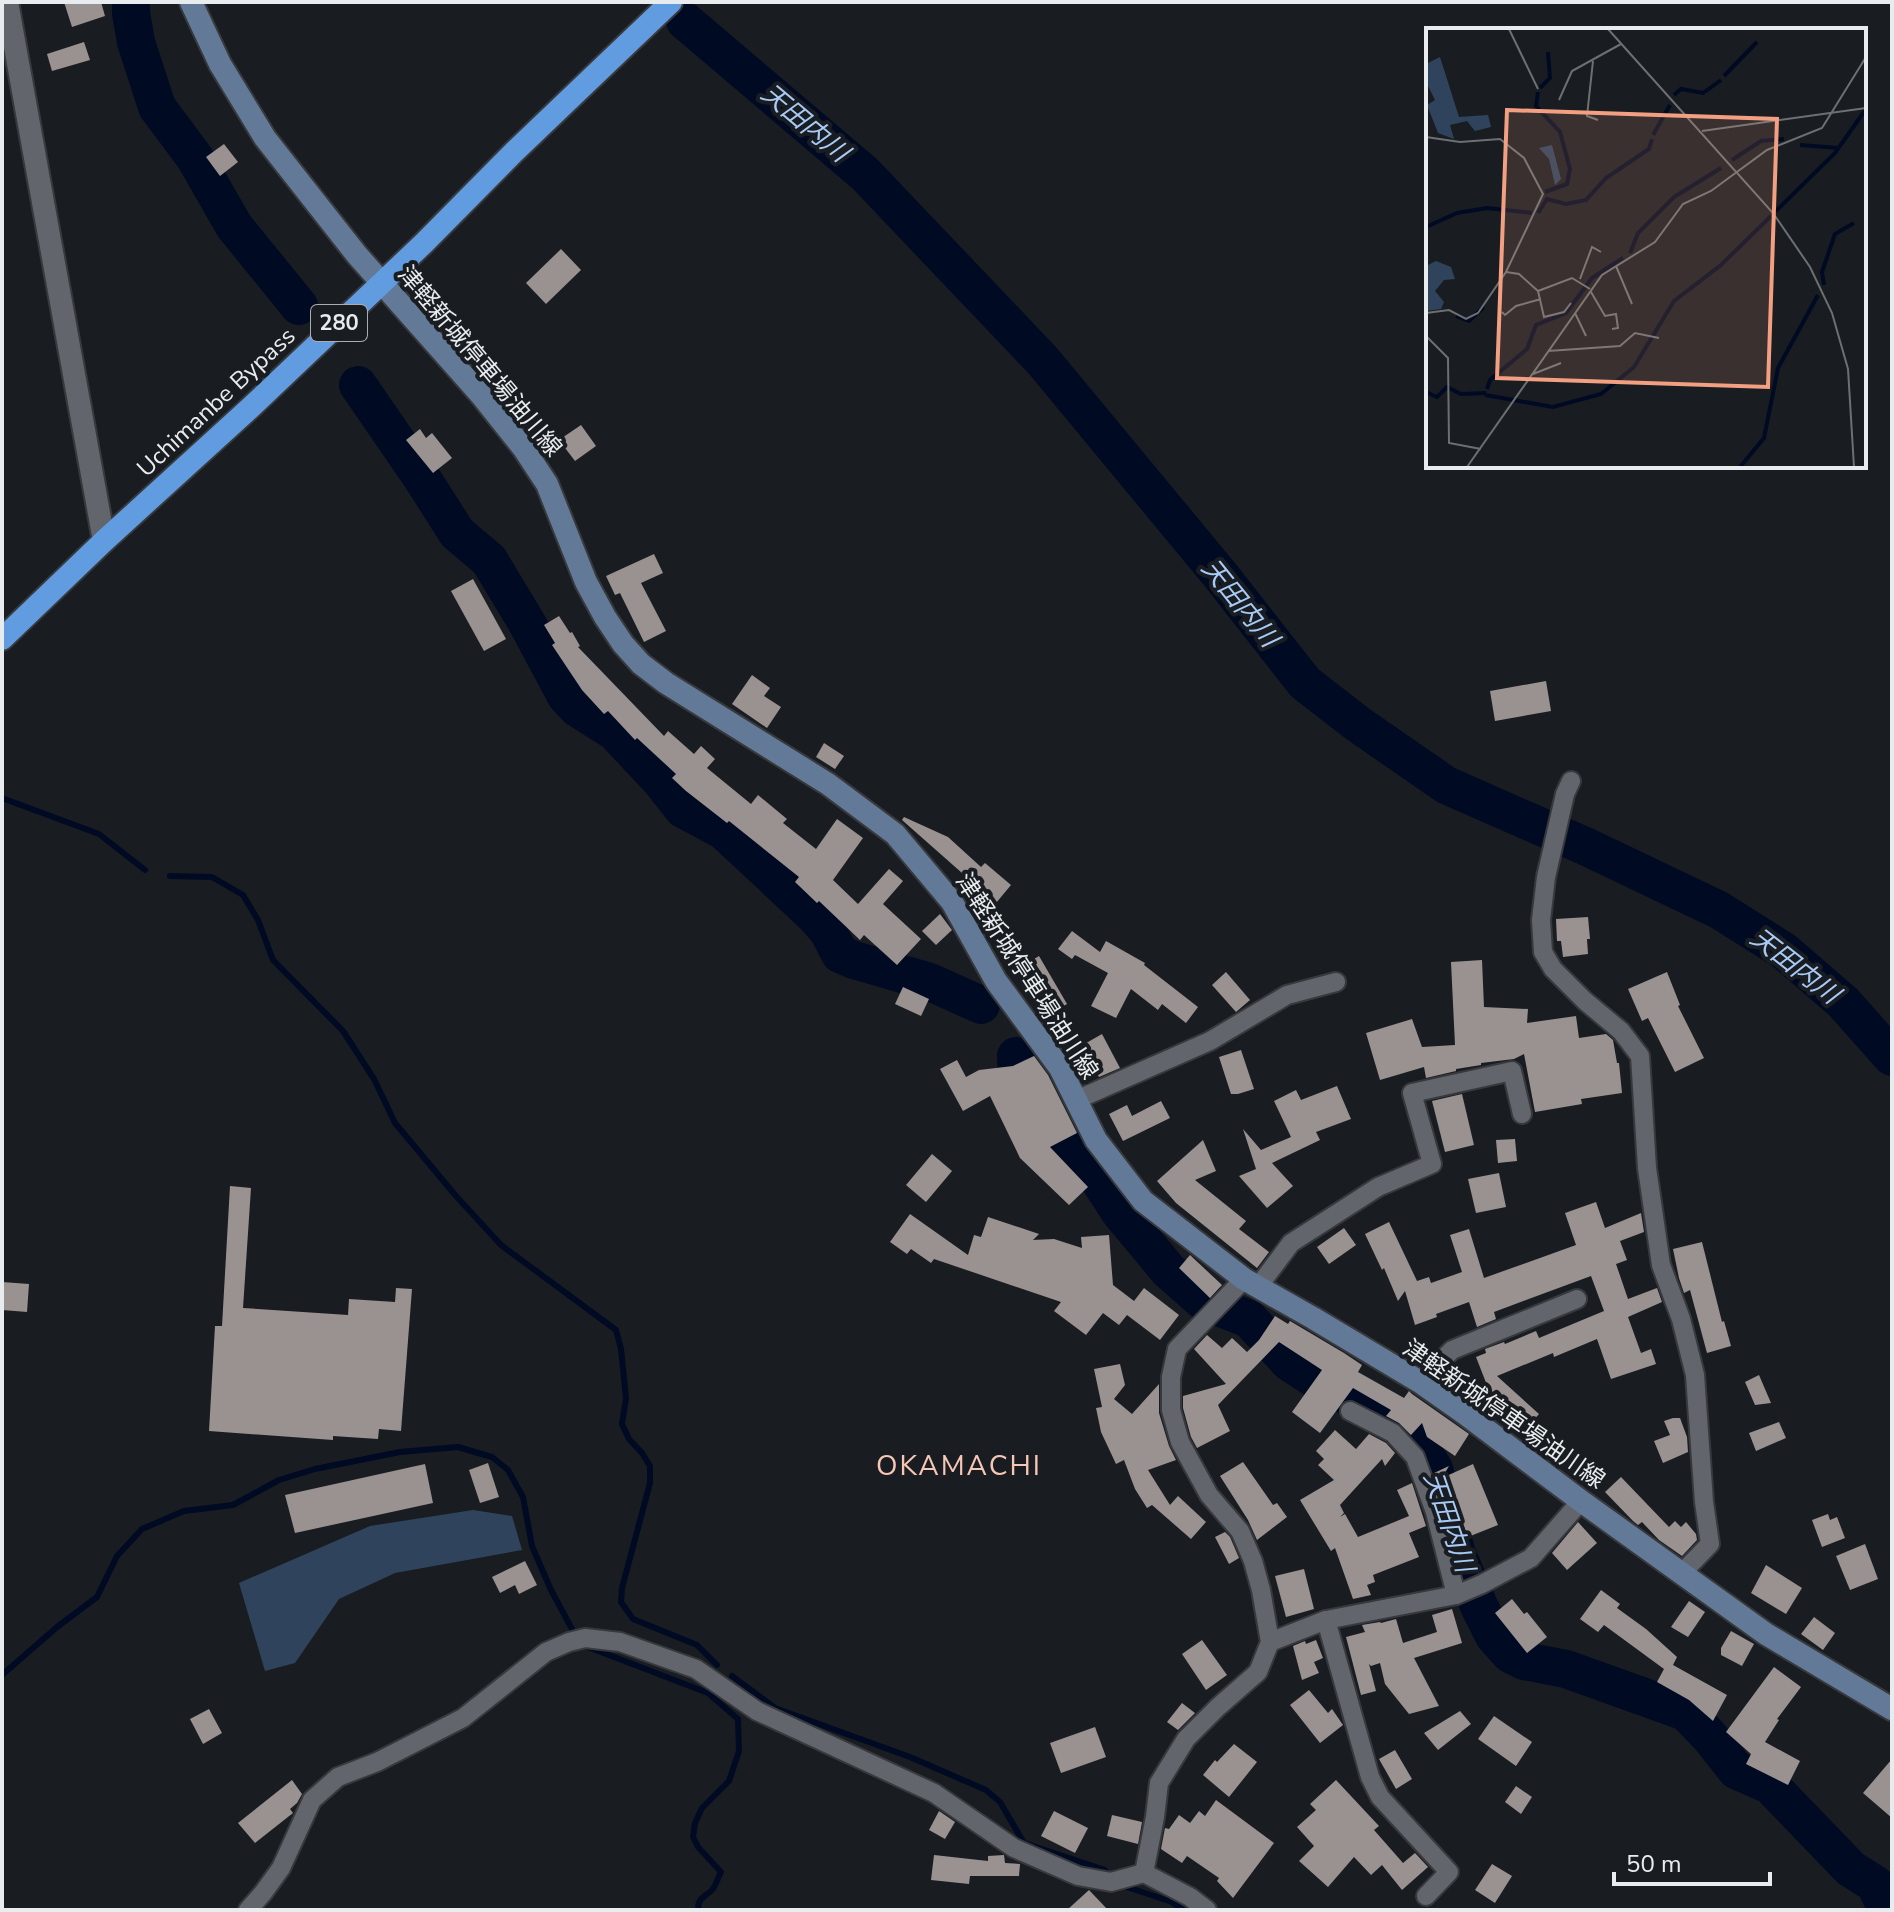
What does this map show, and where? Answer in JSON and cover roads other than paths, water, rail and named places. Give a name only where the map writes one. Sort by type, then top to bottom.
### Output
[{"type":"highway","name":"Uchimanbe Bypass","points":[[2,639],[382,283],[671,2]]},
{"type":"main road","name":"津軽新城停車場油川線","points":[[191,2],[220,64],[265,138],[382,283],[481,395],[532,460],[547,484],[586,582],[623,644],[641,664],[666,683],[828,784],[895,834],[952,902],[996,981],[1060,1068],[1096,1140],[1143,1201],[1251,1283],[1420,1382],[1766,1634],[1892,1709]]},
{"type":"street","points":[[7,2],[104,541]]},
{"type":"street","points":[[1571,781],[1565,794],[1546,877],[1541,920],[1543,952],[1553,969],[1621,1031],[1640,1056],[1647,1168],[1661,1265],[1681,1319],[1695,1375],[1710,1544],[1682,1573]]},
{"type":"street","points":[[1076,1100],[1210,1041],[1287,995],[1336,982]]},
{"type":"street","points":[[1144,1873],[1159,1783],[1186,1739],[1258,1672],[1270,1642],[1261,1590],[1247,1546],[1240,1531],[1209,1495],[1180,1442],[1171,1410],[1171,1377],[1177,1349],[1214,1309],[1251,1283],[1291,1243],[1378,1187],[1432,1164],[1412,1093],[1512,1071],[1522,1114]]},
{"type":"street","points":[[1420,1382],[1452,1350],[1577,1299]]},
{"type":"street","points":[[1350,1411],[1393,1433],[1415,1457],[1468,1590]]},
{"type":"street","points":[[1270,1642],[1326,1620],[1468,1590],[1531,1558],[1581,1501]]},
{"type":"street","points":[[1326,1620],[1370,1777],[1380,1797],[1449,1872],[1426,1896]]},
{"type":"street","points":[[248,1910],[281,1868],[312,1800],[338,1777],[377,1762],[463,1718],[546,1652],[585,1638],[620,1642],[696,1669],[757,1711],[934,1793],[1014,1848],[1078,1876],[1111,1882],[1144,1873],[1190,1897],[1207,1910]]},
{"type":"waterway","name":"天田内川","points":[[131,2],[136,42],[157,107],[195,158],[234,226],[299,306]]},
{"type":"waterway","name":"天田内川","points":[[685,21],[865,174],[1043,361],[1305,683],[1446,785],[1719,910],[1784,951],[1843,1002],[1892,1057]]},
{"type":"waterway","name":"天田内川","points":[[358,385],[457,533],[489,560],[566,696],[577,708],[615,732],[683,809],[724,831],[815,916],[828,931],[840,954],[930,982],[981,1005]]},
{"type":"waterway","points":[[2,798],[99,834],[145,870]]},
{"type":"waterway","points":[[170,876],[212,877],[243,895],[258,920],[273,960],[343,1031],[374,1079],[395,1123],[456,1196],[501,1245],[616,1330],[626,1398],[622,1424],[629,1439],[650,1466],[650,1483],[621,1602],[633,1619],[697,1645],[717,1665]]},
{"type":"waterway","name":"天田内川","points":[[1016,1056],[1017,1085],[1034,1125],[1060,1146],[1078,1153],[1119,1211],[1168,1270],[1203,1301],[1249,1319],[1289,1362],[1315,1379],[1399,1422],[1419,1445],[1434,1469],[1456,1551],[1479,1606],[1494,1636],[1510,1654],[1524,1661],[1566,1669],[1686,1712],[1736,1770],[1770,1785],[1851,1869],[1875,1884],[1887,1910]]},
{"type":"waterway","points":[[2,1675],[97,1597],[117,1556],[142,1529],[184,1511],[233,1505],[279,1480],[315,1469],[400,1452],[458,1447],[492,1457],[508,1470],[523,1497],[532,1546],[572,1629]]},
{"type":"waterway","points":[[588,1647],[708,1693],[738,1719],[739,1751],[729,1781],[702,1808],[695,1823],[693,1837],[698,1847],[721,1872],[713,1888],[700,1900],[698,1910]]},
{"type":"waterway","points":[[732,1676],[775,1708],[910,1757],[986,1790],[1000,1802],[1024,1843],[1105,1870]]},
{"type":"waterway","points":[[1124,1886],[1172,1902],[1183,1910]]},
{"type":"district","name":"OKAMACHI","points":[[959,1466]]}]
